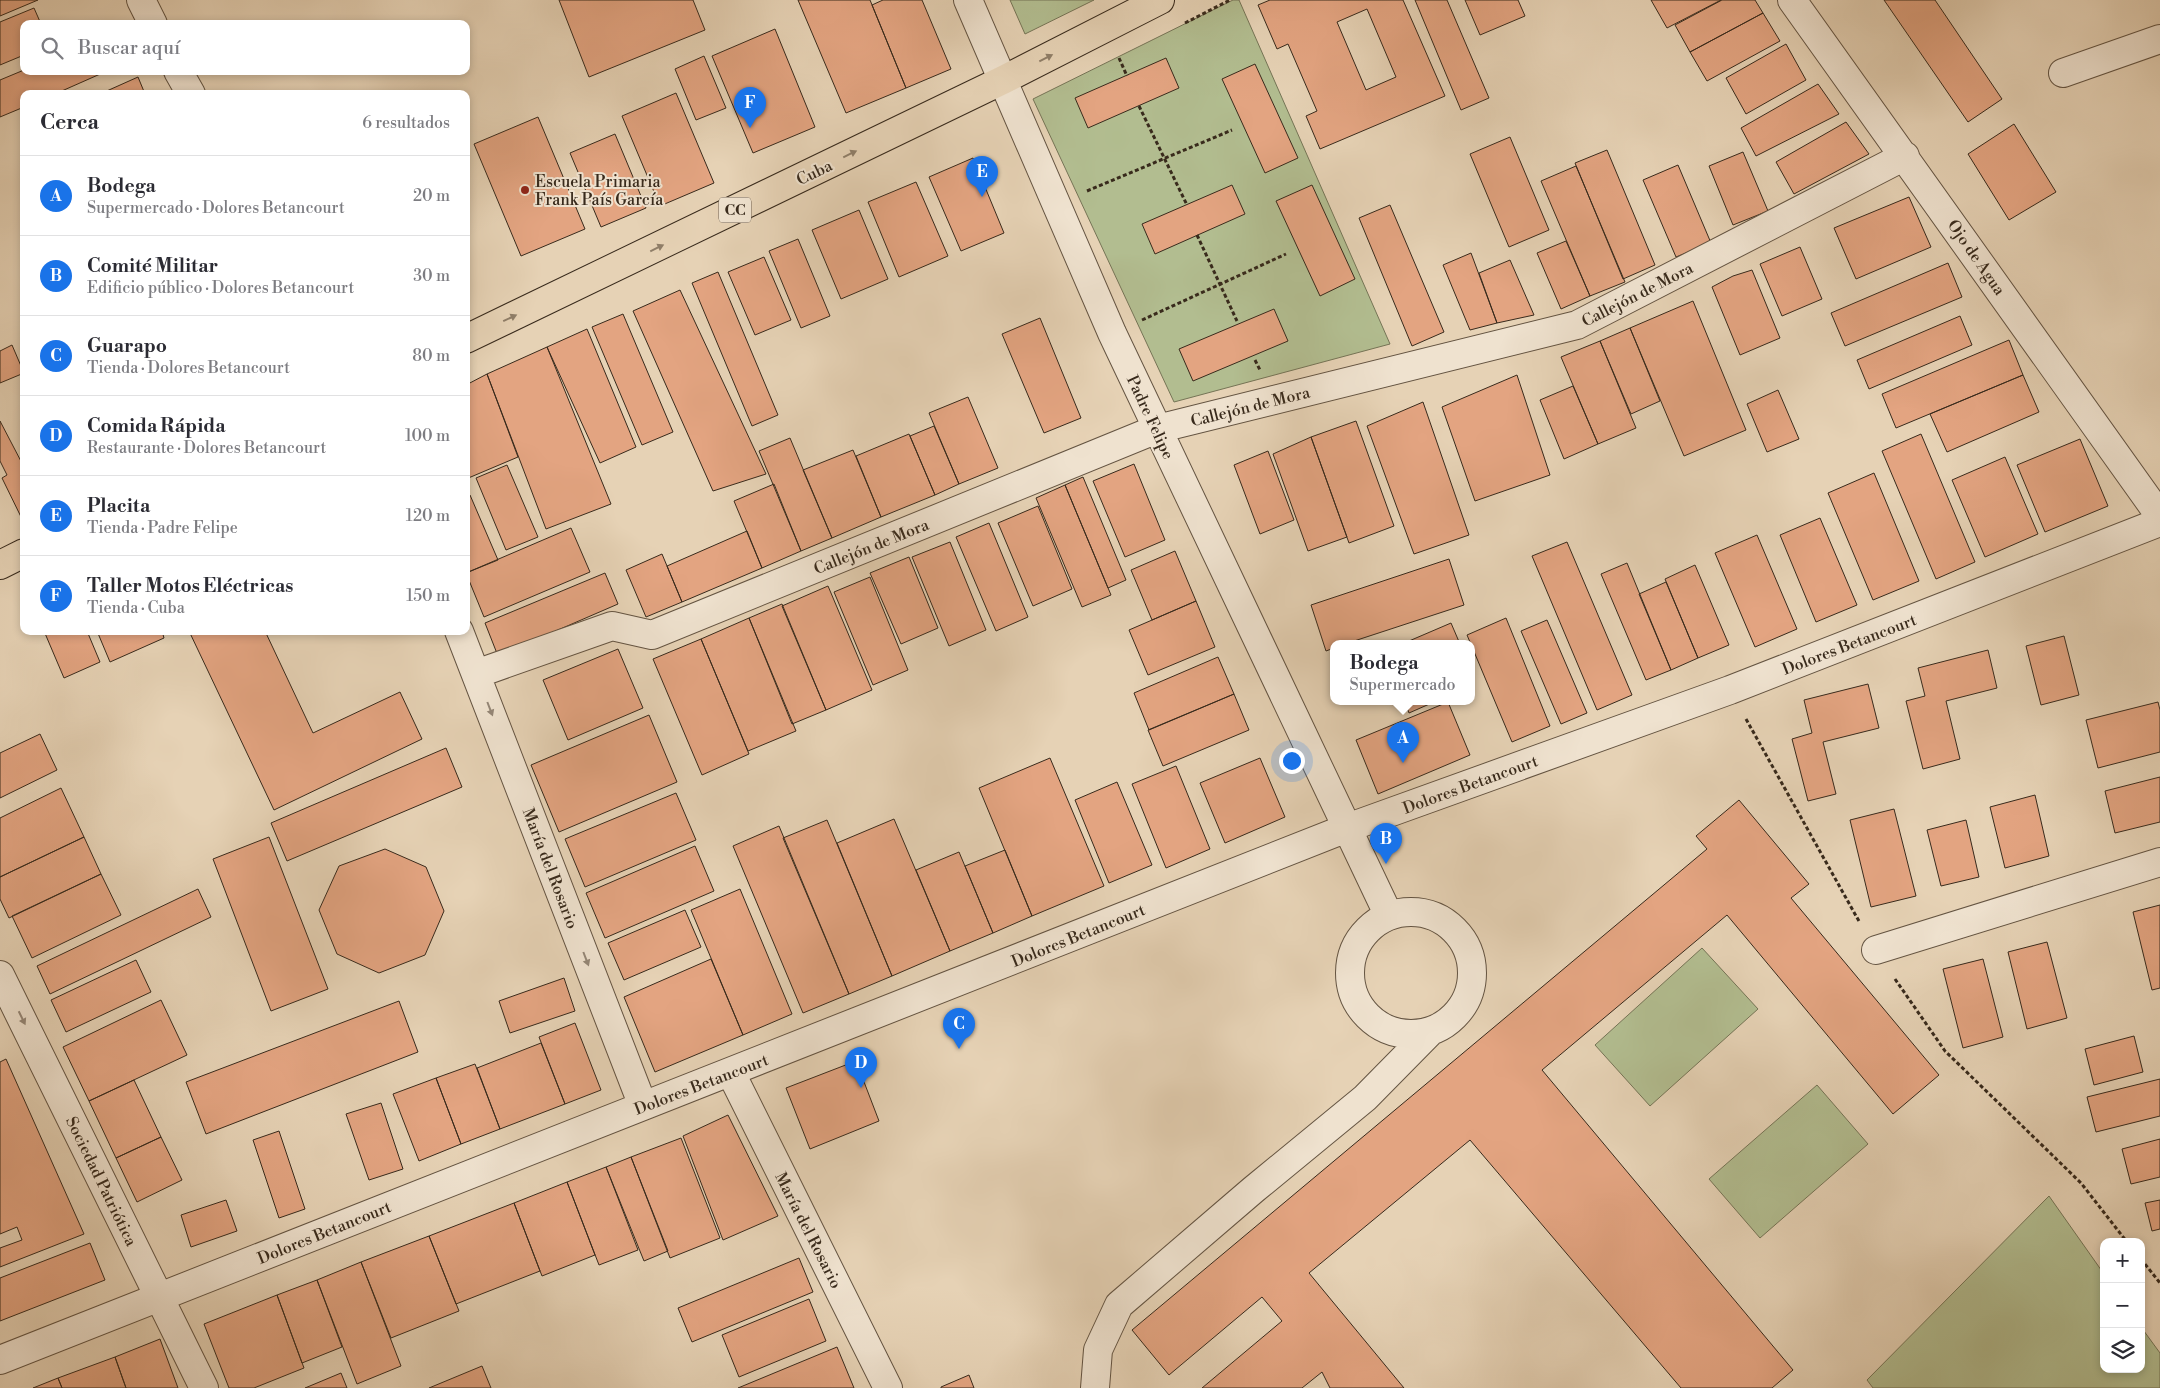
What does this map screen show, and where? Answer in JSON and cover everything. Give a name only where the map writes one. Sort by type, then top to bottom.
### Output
[{"type":"main road","name":"Cuba","points":[[470,337],[1003,80],[1160,0]]},
{"type":"main road","points":[[0,565],[20,555]]},
{"type":"street","points":[[141,0],[151,20]]},
{"type":"street","name":"Padre Felipe","points":[[968,0],[1112,334],[1389,916]]},
{"type":"street","name":"Ojo de Agua","points":[[1792,0],[2160,516]]},
{"type":"street","points":[[2063,73],[2160,39]]},
{"type":"street","points":[[180,75],[189,90]]},
{"type":"street","name":"Callejón de Mora","points":[[476,674],[612,626],[652,635],[1157,429],[1577,326],[1905,156]]},
{"type":"street","name":"Dolores Betancourt","points":[[0,1360],[1347,828],[1730,690],[2160,522]]},
{"type":"street","name":"María del Rosario","points":[[461,635],[643,1106]]},
{"type":"street","points":[[1876,950],[2160,862]]},
{"type":"street","points":[[1096,1388],[1098,1350],[1119,1305],[1253,1190],[1365,1098],[1430,1032],[1448,1022],[1462,1007],[1471,988],[1473,967],[1468,947],[1456,929],[1438,917],[1418,911],[1397,912],[1378,920],[1363,934],[1353,951],[1349,970],[1351,990],[1360,1008],[1379,1025],[1391,1031],[1410,1034],[1430,1032]]},
{"type":"street","name":"Sociedad Patriótica","points":[[0,975],[204,1388]]},
{"type":"street","name":"María del Rosario","points":[[730,1073],[888,1388]]},
{"type":"path","points":[[1118,57],[1127,76]]},
{"type":"path","points":[[1139,106],[1187,205]]},
{"type":"path","points":[[1055,204],[1232,130]]},
{"type":"path","points":[[1197,235],[1237,320]]},
{"type":"path","points":[[1112,334],[1286,254]]},
{"type":"path","points":[[1730,690],[1876,950],[1945,1051],[2081,1184],[2124,1238]]},
{"type":"path","points":[[2145,1264],[2160,1283]]},
{"type":"green space","points":[[1010,0],[1094,0],[1025,34]]},
{"type":"green space","points":[[1233,0],[1239,0],[1390,344],[1174,402],[1033,99]]},
{"type":"green space","points":[[1702,948],[1758,1009],[1650,1106],[1595,1045]]},
{"type":"green space","points":[[1817,1085],[1868,1144],[1760,1238],[1709,1179]]},
{"type":"green space","points":[[2049,1196],[2100,1268],[2100,1373],[2145,1373],[2145,1332],[2160,1353],[2160,1388],[1873,1388],[1867,1380]]},
{"type":"building","points":[[0,0],[38,0],[0,16]]},
{"type":"building","points":[[559,0],[693,0],[705,30],[589,77]]},
{"type":"building","points":[[798,0],[870,0],[906,88],[846,113]]},
{"type":"building","points":[[883,0],[922,0],[951,69],[906,88],[872,5]]},
{"type":"building","points":[[1270,0],[1403,0],[1445,96],[1320,149],[1306,116],[1317,111],[1288,44],[1277,49],[1258,5]],"holes":[[[1367,9],[1396,77],[1366,90],[1337,22]]]},
{"type":"building","points":[[1415,0],[1447,0],[1489,98],[1461,110]]},
{"type":"building","points":[[1465,0],[1518,0],[1525,16],[1480,35]]},
{"type":"building","points":[[1651,0],[1721,0],[1667,28]]},
{"type":"building","points":[[1722,0],[1755,0],[1763,13],[1690,52],[1675,25]]},
{"type":"building","points":[[1884,0],[1935,0],[2002,99],[1968,122]]},
{"type":"building","points":[[34,8],[39,20],[20,20],[20,57],[0,65],[0,22]]},
{"type":"building","points":[[1763,13],[1780,41],[1707,81],[1690,52]]},
{"type":"building","points":[[775,29],[815,127],[753,153],[712,56]]},
{"type":"building","points":[[1786,44],[1806,80],[1746,114],[1726,78]]},
{"type":"building","points":[[704,56],[726,108],[696,120],[675,69]]},
{"type":"building","points":[[1166,58],[1179,88],[1088,128],[1075,98]]},
{"type":"building","points":[[1255,64],[1298,158],[1265,173],[1222,79]]},
{"type":"building","points":[[20,72],[20,75],[98,75],[64,90],[20,90],[20,109],[0,117],[0,80]]},
{"type":"building","points":[[138,77],[143,90],[109,90]]},
{"type":"building","points":[[1818,84],[1839,114],[1756,156],[1741,128]]},
{"type":"building","points":[[676,93],[714,183],[660,206],[622,116]]},
{"type":"building","points":[[538,117],[585,229],[521,256],[474,144]]},
{"type":"building","points":[[1846,122],[1869,154],[1794,194],[1776,162]]},
{"type":"building","points":[[2014,124],[2056,192],[2009,220],[1968,154]]},
{"type":"building","points":[[615,134],[646,208],[601,227],[570,153]]},
{"type":"building","points":[[1510,137],[1549,230],[1509,247],[1470,154]]},
{"type":"building","points":[[1607,150],[1655,265],[1623,279],[1575,163]]},
{"type":"building","points":[[1743,152],[1768,211],[1733,225],[1709,166]]},
{"type":"building","points":[[973,158],[1004,233],[961,251],[929,177]]},
{"type":"building","points":[[1678,165],[1711,243],[1676,257],[1643,180]]},
{"type":"building","points":[[1576,166],[1625,282],[1590,296],[1541,181]]},
{"type":"building","points":[[916,182],[948,256],[899,277],[868,202]]},
{"type":"building","points":[[1232,185],[1245,214],[1155,254],[1142,224]]},
{"type":"building","points":[[1312,185],[1355,279],[1320,296],[1276,201]]},
{"type":"building","points":[[1909,197],[1931,247],[1856,279],[1834,228]]},
{"type":"building","points":[[1390,205],[1444,332],[1412,346],[1359,218]]},
{"type":"building","points":[[859,210],[888,279],[841,299],[812,230]]},
{"type":"building","points":[[798,239],[830,316],[801,328],[769,251]]},
{"type":"building","points":[[1566,241],[1590,296],[1561,309],[1537,253]]},
{"type":"building","points":[[1800,247],[1822,299],[1782,316],[1760,264]]},
{"type":"building","points":[[1471,253],[1497,323],[1470,330],[1443,265]]},
{"type":"building","points":[[764,257],[791,320],[755,335],[728,272]]},
{"type":"building","points":[[1510,260],[1534,315],[1497,323],[1479,273]]},
{"type":"building","points":[[1948,263],[1962,297],[1845,346],[1831,313]]},
{"type":"building","points":[[1752,270],[1780,338],[1740,355],[1712,287],[1733,276]]},
{"type":"building","points":[[718,272],[778,415],[752,426],[692,283]]},
{"type":"building","points":[[680,290],[766,474],[713,491],[633,311]]},
{"type":"building","points":[[1693,301],[1746,430],[1684,456],[1630,328]]},
{"type":"building","points":[[1274,309],[1288,341],[1193,381],[1179,349]]},
{"type":"building","points":[[623,314],[673,432],[642,445],[592,327]]},
{"type":"building","points":[[1960,316],[1972,345],[1869,389],[1857,360]]},
{"type":"building","points":[[1040,318],[1081,418],[1044,433],[1002,334]]},
{"type":"building","points":[[1630,328],[1660,401],[1631,414],[1600,341]]},
{"type":"building","points":[[587,329],[636,447],[600,463],[547,347]]},
{"type":"building","points":[[2009,340],[2023,375],[1896,428],[1882,394]]},
{"type":"building","points":[[1600,341],[1636,428],[1598,444],[1561,357]]},
{"type":"building","points":[[12,345],[20,364],[20,375],[0,383],[0,351]]},
{"type":"building","points":[[547,347],[611,504],[546,529],[487,374]]},
{"type":"building","points":[[487,374],[518,457],[470,477],[470,383]]},
{"type":"building","points":[[1517,375],[1550,475],[1475,501],[1442,407]]},
{"type":"building","points":[[2023,375],[2039,412],[1947,452],[1930,414]]},
{"type":"building","points":[[1573,386],[1598,444],[1564,459],[1540,400]]},
{"type":"building","points":[[1778,390],[1799,439],[1767,452],[1747,404]]},
{"type":"building","points":[[968,397],[998,468],[959,484],[929,413]]},
{"type":"building","points":[[1423,402],[1469,535],[1414,554],[1367,426]]},
{"type":"building","points":[[0,421],[20,459],[20,515],[2,478],[7,475],[0,461]]},
{"type":"building","points":[[1356,421],[1394,526],[1349,543],[1311,437]]},
{"type":"building","points":[[934,426],[959,484],[935,495],[910,436]]},
{"type":"building","points":[[909,434],[935,495],[881,517],[856,456]]},
{"type":"building","points":[[1921,434],[1975,562],[1936,579],[1882,451]]},
{"type":"building","points":[[1311,437],[1347,537],[1308,551],[1273,454]]},
{"type":"building","points":[[790,438],[832,538],[801,551],[759,451]]},
{"type":"building","points":[[2080,439],[2108,506],[2045,532],[2017,465]]},
{"type":"building","points":[[853,450],[881,517],[832,538],[803,470]]},
{"type":"building","points":[[1268,451],[1294,520],[1260,534],[1234,465]]},
{"type":"building","points":[[2005,457],[2038,534],[1985,557],[1952,480]]},
{"type":"building","points":[[1134,464],[1165,540],[1125,557],[1093,481]]},
{"type":"building","points":[[507,465],[538,537],[506,550],[476,478]]},
{"type":"building","points":[[1874,473],[1919,581],[1873,600],[1828,493]]},
{"type":"building","points":[[1083,477],[1126,580],[1108,588],[1065,485]]},
{"type":"building","points":[[774,484],[801,551],[762,568],[734,501]]},
{"type":"building","points":[[1065,485],[1111,595],[1082,607],[1036,498]]},
{"type":"building","points":[[470,495],[498,560],[470,571]]},
{"type":"building","points":[[1038,506],[1072,589],[1033,606],[998,523]]},
{"type":"building","points":[[1820,518],[1857,605],[1816,622],[1780,535]]},
{"type":"building","points":[[989,523],[1028,617],[996,631],[956,537]]},
{"type":"building","points":[[571,528],[590,572],[484,617],[470,583],[470,571]]},
{"type":"building","points":[[747,531],[762,568],[682,602],[667,566]]},
{"type":"building","points":[[1757,535],[1797,629],[1755,647],[1715,553]]},
{"type":"building","points":[[950,542],[986,630],[949,646],[912,557]]},
{"type":"building","points":[[1567,542],[1632,695],[1597,710],[1532,556]]},
{"type":"building","points":[[1175,551],[1196,601],[1152,620],[1131,570]]},
{"type":"building","points":[[662,554],[682,602],[646,617],[626,570]]},
{"type":"building","points":[[909,557],[938,628],[901,644],[870,573]]},
{"type":"building","points":[[1449,559],[1464,605],[1357,640],[1330,640],[1330,650],[1326,651],[1311,605]]},
{"type":"building","points":[[1627,563],[1671,670],[1646,680],[1601,574]]},
{"type":"building","points":[[1695,565],[1729,645],[1698,658],[1665,579]]},
{"type":"building","points":[[605,573],[618,604],[498,656],[485,623]]},
{"type":"building","points":[[870,577],[908,670],[873,685],[834,592]]},
{"type":"building","points":[[1666,582],[1698,658],[1671,670],[1639,594]]},
{"type":"building","points":[[828,586],[872,690],[826,710],[782,606]]},
{"type":"building","points":[[1196,601],[1215,647],[1148,675],[1129,630]]},
{"type":"building","points":[[782,604],[826,710],[792,724],[749,618]]},
{"type":"building","points":[[749,618],[796,731],[748,751],[701,639]]},
{"type":"building","points":[[1506,618],[1550,726],[1512,742],[1475,654],[1475,640],[1469,640],[1467,635]]},
{"type":"building","points":[[1547,620],[1587,713],[1561,724],[1521,631]]},
{"type":"building","points":[[1451,623],[1458,640],[1411,640]]},
{"type":"building","points":[[46,635],[89,635],[100,662],[64,678]]},
{"type":"building","points":[[99,635],[163,635],[164,638],[110,662]]},
{"type":"building","points":[[191,635],[267,635],[313,733],[400,692],[422,739],[274,810]]},
{"type":"building","points":[[2064,636],[2079,695],[2041,705],[2026,646]]},
{"type":"building","points":[[701,639],[749,754],[702,775],[653,659]]},
{"type":"building","points":[[618,649],[643,708],[568,740],[543,680]]},
{"type":"building","points":[[1988,650],[1997,688],[1946,701],[1960,759],[1923,769],[1906,701],[1925,696],[1918,668]]},
{"type":"building","points":[[1218,657],[1234,694],[1149,730],[1134,693]]},
{"type":"building","points":[[1868,684],[1879,728],[1823,742],[1836,794],[1808,801],[1792,739],[1812,733],[1804,700]]},
{"type":"building","points":[[1234,694],[1249,730],[1163,766],[1148,730]]},
{"type":"building","points":[[2158,702],[2160,710],[2160,752],[2098,768],[2086,720]]},
{"type":"building","points":[[1406,705],[1427,705],[1409,713]]},
{"type":"building","points":[[1441,705],[1449,705],[1470,755],[1378,794],[1356,740]]},
{"type":"building","points":[[649,715],[677,782],[559,832],[531,765]]},
{"type":"building","points":[[40,734],[57,770],[0,798],[0,753]]},
{"type":"building","points":[[446,748],[462,787],[287,861],[271,823]]},
{"type":"building","points":[[1050,758],[1104,886],[1032,916],[979,788]]},
{"type":"building","points":[[1260,758],[1285,817],[1225,843],[1200,783]]},
{"type":"building","points":[[1176,766],[1210,849],[1166,868],[1132,784]]},
{"type":"building","points":[[2160,777],[2160,822],[2115,833],[2105,791]]},
{"type":"building","points":[[1117,782],[1152,865],[1109,883],[1075,800]]},
{"type":"building","points":[[61,788],[84,837],[0,877],[0,818]]},
{"type":"building","points":[[676,793],[696,840],[585,887],[565,839]]},
{"type":"building","points":[[2035,795],[2049,856],[2005,868],[1990,807]]},
{"type":"building","points":[[1739,800],[1809,884],[1791,898],[1939,1075],[1893,1114],[1727,915],[1542,1070],[1793,1370],[1772,1388],[1681,1388],[1470,1140],[1309,1273],[1404,1388],[1330,1388],[1322,1372],[1302,1388],[1202,1388],[1282,1321],[1262,1297],[1169,1375],[1132,1330],[1707,849],[1696,836]]},
{"type":"building","points":[[1894,809],[1916,896],[1871,907],[1850,820]]},
{"type":"building","points":[[894,819],[950,951],[892,976],[837,843]]},
{"type":"building","points":[[827,820],[892,976],[849,994],[783,838]]},
{"type":"building","points":[[1966,820],[1979,877],[1941,886],[1927,830]]},
{"type":"building","points":[[779,826],[849,994],[803,1013],[733,846]]},
{"type":"building","points":[[84,837],[101,874],[9,918],[0,899],[0,877]]},
{"type":"building","points":[[269,837],[328,989],[271,1011],[213,859]]},
{"type":"building","points":[[695,846],[714,891],[605,938],[586,893]]},
{"type":"building","points":[[385,849],[426,867],[444,911],[425,955],[379,973],[337,954],[319,910],[339,866]]},
{"type":"building","points":[[1005,850],[1032,916],[993,933],[965,866]]},
{"type":"building","points":[[959,852],[993,933],[950,951],[916,870]]},
{"type":"building","points":[[101,874],[121,915],[32,958],[12,916]]},
{"type":"building","points":[[198,889],[211,917],[50,994],[37,966]]},
{"type":"building","points":[[740,889],[792,1014],[743,1035],[691,910]]},
{"type":"building","points":[[2160,905],[2160,988],[2152,990],[2133,912]]},
{"type":"building","points":[[685,910],[701,947],[624,980],[608,943]]},
{"type":"building","points":[[2047,942],[2067,1018],[2027,1029],[2008,952]]},
{"type":"building","points":[[711,959],[743,1035],[655,1072],[624,997]]},
{"type":"building","points":[[1983,959],[2003,1037],[1963,1048],[1943,969]]},
{"type":"building","points":[[136,960],[151,992],[66,1032],[51,1000]]},
{"type":"building","points":[[564,978],[575,1011],[510,1033],[499,1001]]},
{"type":"building","points":[[161,1000],[187,1055],[89,1101],[63,1047]]},
{"type":"building","points":[[399,1001],[418,1052],[206,1134],[186,1082]]},
{"type":"building","points":[[575,1023],[601,1090],[565,1104],[539,1037]]},
{"type":"building","points":[[2134,1036],[2143,1072],[2094,1085],[2085,1049]]},
{"type":"building","points":[[541,1043],[565,1104],[500,1129],[477,1068]]},
{"type":"building","points":[[6,1059],[84,1234],[0,1267],[0,1248],[22,1240],[17,1227],[0,1234],[0,1062]]},
{"type":"building","points":[[856,1061],[879,1121],[810,1149],[786,1088]]},
{"type":"building","points":[[475,1064],[500,1129],[461,1144],[436,1078]]},
{"type":"building","points":[[436,1078],[461,1144],[419,1161],[393,1094]]},
{"type":"building","points":[[2160,1079],[2160,1116],[2096,1132],[2087,1097]]},
{"type":"building","points":[[134,1080],[161,1137],[116,1158],[89,1101]]},
{"type":"building","points":[[381,1103],[403,1169],[369,1180],[346,1114]]},
{"type":"building","points":[[728,1115],[778,1216],[723,1240],[683,1136]]},
{"type":"building","points":[[279,1131],[305,1209],[279,1218],[253,1140]]},
{"type":"building","points":[[161,1137],[182,1180],[137,1202],[116,1158]]},
{"type":"building","points":[[681,1138],[720,1238],[670,1258],[631,1157]]},
{"type":"building","points":[[2160,1139],[2160,1177],[2131,1184],[2122,1149]]},
{"type":"building","points":[[631,1157],[668,1251],[644,1261],[606,1167]]},
{"type":"building","points":[[606,1167],[638,1250],[599,1265],[567,1182]]},
{"type":"building","points":[[567,1182],[595,1255],[542,1276],[514,1203]]},
{"type":"building","points":[[226,1200],[237,1231],[191,1247],[181,1215]]},
{"type":"building","points":[[2160,1200],[2160,1229],[2152,1231],[2145,1203]]},
{"type":"building","points":[[514,1203],[540,1271],[456,1304],[429,1236]]},
{"type":"building","points":[[429,1236],[459,1311],[391,1338],[361,1262]]},
{"type":"building","points":[[90,1243],[105,1280],[0,1321],[0,1278]]},
{"type":"building","points":[[799,1258],[813,1292],[692,1342],[678,1308]]},
{"type":"building","points":[[361,1262],[401,1366],[357,1384],[317,1280]]},
{"type":"building","points":[[317,1280],[342,1347],[302,1363],[277,1295]]},
{"type":"building","points":[[277,1295],[304,1368],[254,1388],[229,1388],[204,1324]]},
{"type":"building","points":[[809,1299],[826,1341],[739,1377],[722,1335]]},
{"type":"building","points":[[160,1339],[178,1388],[126,1388],[115,1357]]},
{"type":"building","points":[[837,1347],[854,1388],[738,1388]]},
{"type":"building","points":[[115,1357],[126,1388],[62,1388],[58,1378]]},
{"type":"building","points":[[482,1366],[491,1388],[429,1388]]},
{"type":"building","points":[[341,1373],[347,1388],[305,1388]]},
{"type":"building","points":[[969,1375],[974,1388],[941,1388],[941,1387]]},
{"type":"building","points":[[58,1378],[62,1388],[33,1388]]},
{"type":"place","name":"Taller Motos Eléctricas","points":[[750,128]]},
{"type":"place","name":"Escuela Primaria Frank País García","points":[[525,190]]},
{"type":"place","name":"Placita","points":[[982,197]]},
{"type":"place","name":"Bodega","points":[[1403,763]]},
{"type":"place","name":"Comité Militar","points":[[1386,864]]},
{"type":"place","name":"Guarapo","points":[[959,1049]]},
{"type":"place","name":"Comida Rápida","points":[[861,1088]]}]
